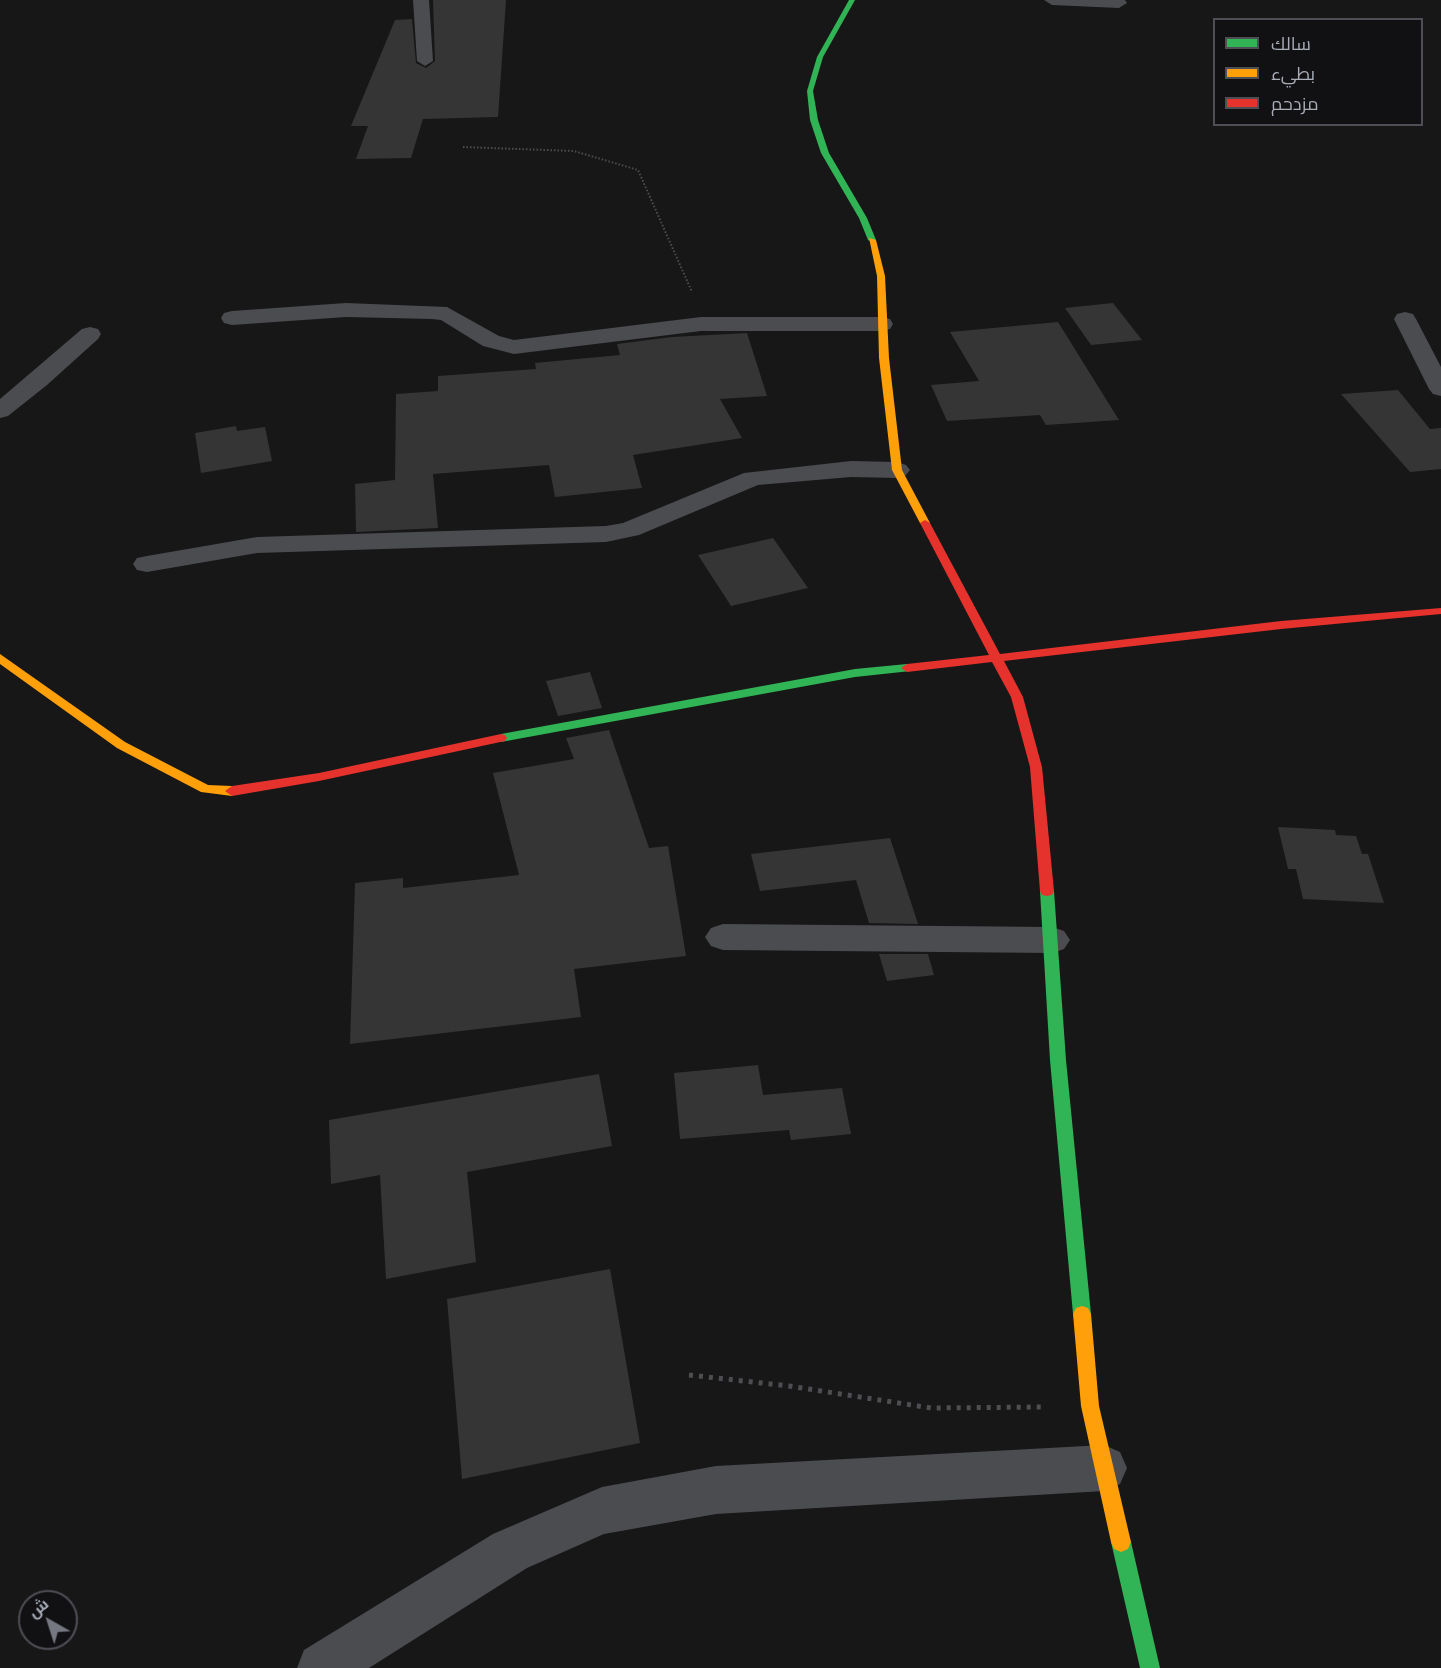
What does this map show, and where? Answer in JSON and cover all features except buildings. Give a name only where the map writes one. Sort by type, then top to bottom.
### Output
[{"type":"street","points":[[421,0],[425,61]]},
{"type":"street","points":[[852,0],[834,28],[820,57],[810,91],[814,120],[825,153],[863,218],[875,246],[881,276],[882,324],[897,470],[1017,697],[1036,767],[1052,940],[1058,1060],[1090,1406],[1150,1668]]},
{"type":"street","points":[[1052,0],[1119,3]]},
{"type":"street","points":[[232,318],[346,310],[432,312],[447,314],[491,341],[514,347],[592,340],[701,324],[882,324]]},
{"type":"street","points":[[1404,319],[1441,389]]},
{"type":"street","points":[[0,411],[90,334]]},
{"type":"street","points":[[147,564],[257,545],[406,543],[606,534],[645,524],[724,488],[753,478],[851,469],[897,470]]},
{"type":"street","points":[[0,658],[121,745],[190,782],[206,789],[227,792],[320,777],[439,750],[855,673],[998,659],[1281,625],[1441,610]]},
{"type":"street","points":[[723,938],[1052,940]]},
{"type":"street","points":[[322,1668],[510,1551],[602,1511],[716,1490],[1104,1468]]},
{"type":"path","points":[[463,147],[574,151],[608,159],[638,170],[698,307],[701,324]]},
{"type":"path","points":[[689,1375],[789,1386],[931,1408],[1090,1406]]},
{"type":"traffic: fast","points":[[852,0],[820,57],[810,91],[814,120],[825,153],[863,218],[872,240]]},
{"type":"traffic: fast","points":[[501,738],[855,673],[907,668]]},
{"type":"traffic: fast","points":[[1047,891],[1058,1060],[1082,1314]]},
{"type":"traffic: fast","points":[[1121,1542],[1150,1668]]},
{"type":"traffic: slow","points":[[872,240],[881,276],[884,358],[897,470],[925,523]]},
{"type":"traffic: slow","points":[[0,658],[121,745],[206,789],[232,791]]},
{"type":"traffic: slow","points":[[1082,1314],[1090,1406],[1121,1542]]},
{"type":"traffic: jam","points":[[925,523],[1017,697],[1036,767],[1047,891]]},
{"type":"traffic: jam","points":[[907,668],[1281,625],[1441,611]]},
{"type":"traffic: jam","points":[[232,791],[319,777],[501,738]]}]
